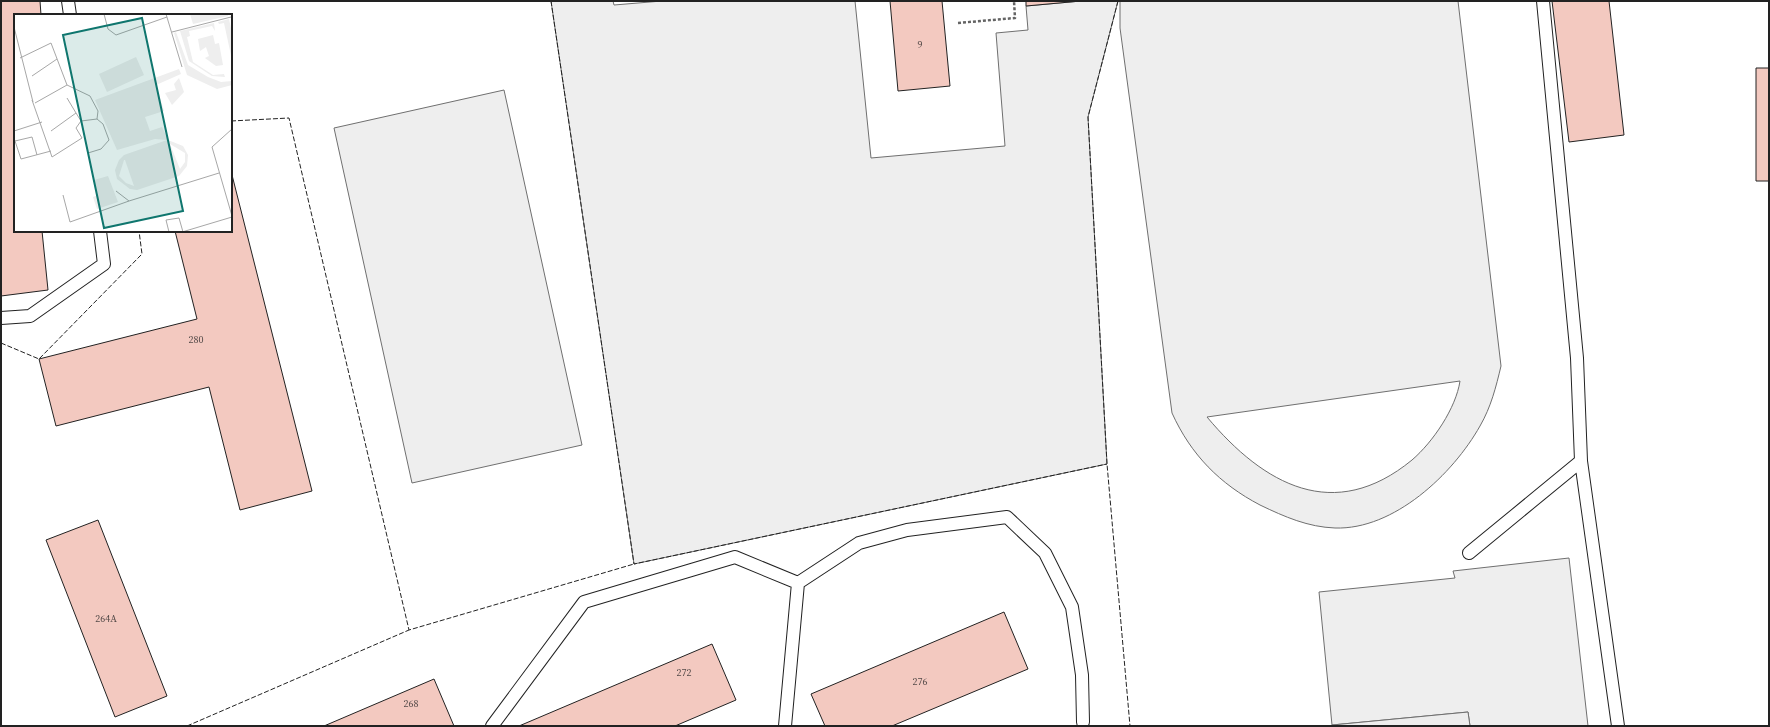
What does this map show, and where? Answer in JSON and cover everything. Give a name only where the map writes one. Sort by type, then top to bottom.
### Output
[{"type":"lane","points":[[68,1],[70,14]]},
{"type":"lane","points":[[1543,1],[1577,358],[1581,461],[1618,726]]},
{"type":"lane","points":[[1,318],[30,316],[104,264],[100,232]]},
{"type":"lane","points":[[1469,553],[1581,461]]},
{"type":"lane","points":[[798,584],[859,542],[907,530],[1007,516],[1045,553],[1072,607],[1082,675],[1082,722]]},
{"type":"lane","points":[[492,726],[584,602],[735,557],[798,584]]},
{"type":"lane","points":[[785,726],[798,584]]},
{"type":"path","points":[[958,23],[1015,18],[1014,1]]},
{"type":"shaded area","points":[[551,1],[613,1],[614,5],[662,1],[855,1],[871,158],[1005,146],[996,33],[1028,30],[1026,6],[1081,1],[1118,1],[1088,117],[1107,464],[634,564]]},
{"type":"shaded area","points":[[1120,1],[1458,1],[1501,366],[1487,412],[1468,444],[1438,480],[1420,496],[1400,509],[1379,520],[1357,526],[1335,528],[1315,526],[1288,517],[1260,505],[1232,488],[1208,467],[1188,442],[1172,413],[1120,28]],"holes":[[[1460,381],[1458,391],[1449,413],[1420,453],[1383,479],[1355,490],[1328,492],[1302,488],[1276,477],[1252,461],[1229,441],[1207,417]]]},
{"type":"shaded area","points":[[504,90],[582,445],[412,483],[334,128]]},
{"type":"shaded area","points":[[1569,558],[1588,726],[1470,726],[1468,712],[1332,725],[1319,592],[1455,578],[1453,571]]},
{"type":"shaded area","points":[[1468,712],[1470,726],[1332,726],[1332,725]]},
{"type":"building","points":[[1,1],[40,1],[41,14],[14,14],[14,232],[42,232],[48,290],[1,296]]},
{"type":"building","points":[[890,1],[942,1],[950,86],[898,91]]},
{"type":"building","points":[[1026,1],[1081,1],[1026,6]]},
{"type":"building","points":[[1552,1],[1609,1],[1624,135],[1569,142]]},
{"type":"building","points":[[1756,68],[1769,68],[1769,181],[1756,181]]},
{"type":"building","points":[[232,175],[312,491],[240,510],[209,387],[56,426],[39,359],[197,319],[175,232],[232,232]]},
{"type":"building","points":[[98,520],[167,696],[115,717],[46,540]]},
{"type":"building","points":[[1004,612],[1028,669],[892,726],[825,726],[811,694]]},
{"type":"building","points":[[712,644],[736,700],[675,726],[519,726]]},
{"type":"building","points":[[434,679],[454,726],[324,726]]},
{"type":"fence","points":[[551,1],[634,564],[1107,464]]},
{"type":"fence","points":[[1118,1],[1088,117],[1107,464],[1130,726]]},
{"type":"fence","points":[[232,121],[289,118],[409,630],[634,564]]},
{"type":"fence","points":[[1,343],[39,359],[142,254],[139,232]]},
{"type":"fence","points":[[187,726],[409,630]]}]
